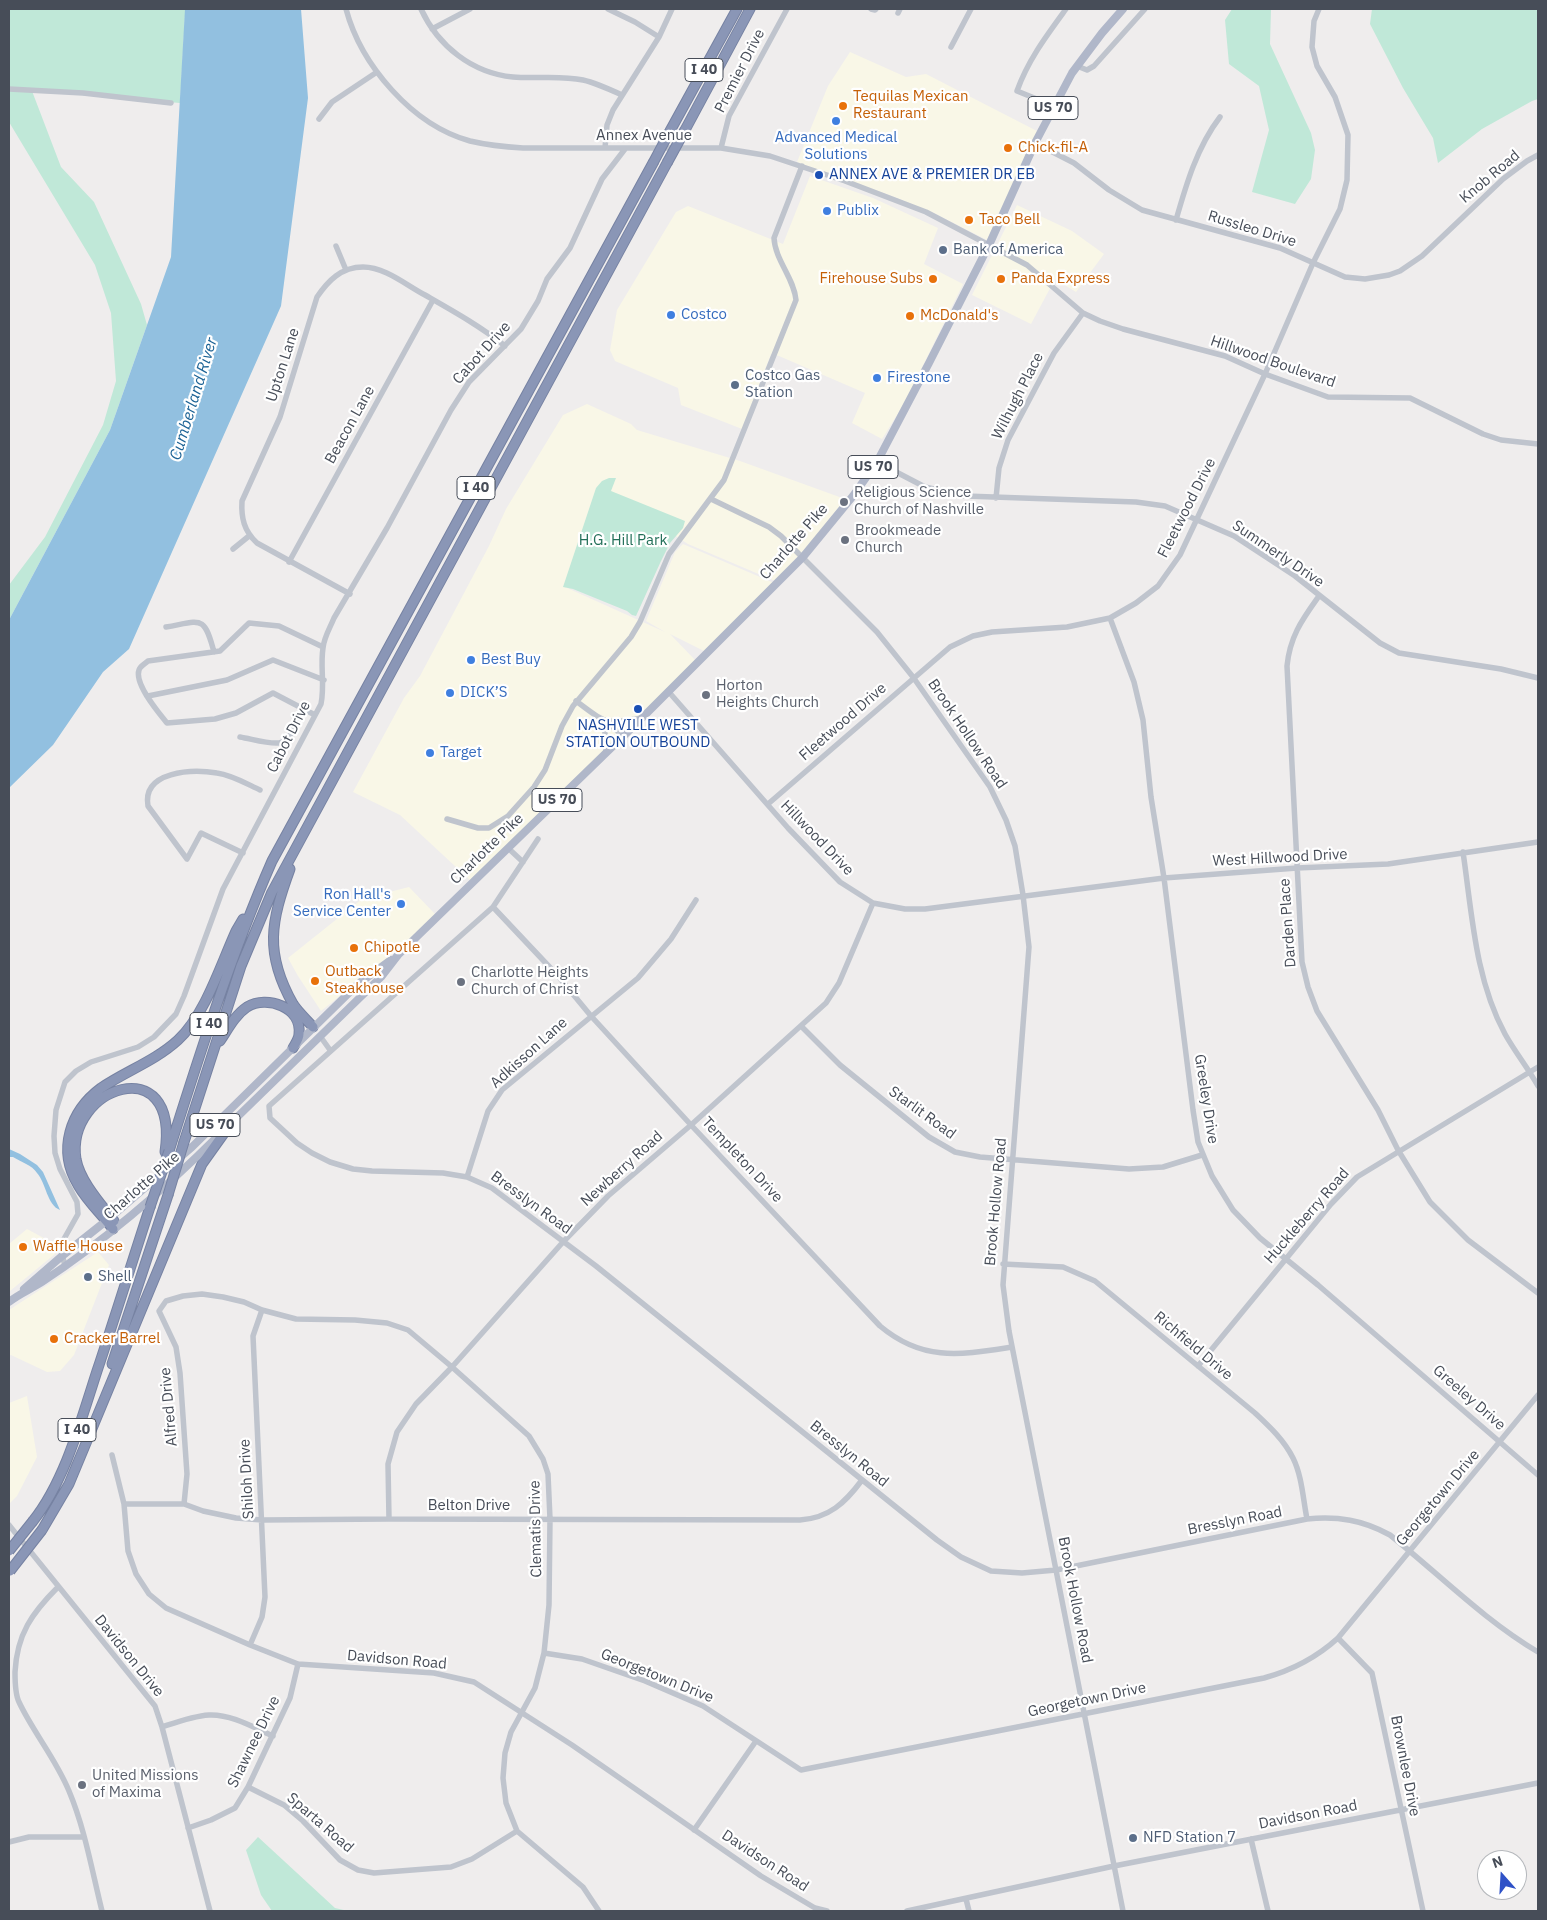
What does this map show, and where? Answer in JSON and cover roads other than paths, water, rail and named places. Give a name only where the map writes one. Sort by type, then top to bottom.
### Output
[{"type":"highway","name":"I 40","points":[[9,1551],[40,1512],[62,1471],[82,1416],[210,1023],[255,899],[272,860],[737,9]]},
{"type":"highway","name":"I 40","points":[[10,1572],[42,1530],[69,1484],[92,1426],[212,1054],[245,958],[272,892],[750,9]]},
{"type":"highway","points":[[301,836],[276,908],[273,950],[278,970],[294,1005],[313,1027]]},
{"type":"highway","points":[[109,1219],[78,1185],[68,1161],[68,1138],[72,1123],[86,1103],[101,1088],[163,1052],[192,1025],[202,1008],[236,931],[255,899]]},
{"type":"highway","points":[[212,1054],[238,1014],[253,1004],[268,1002],[285,1007],[298,1024],[299,1037],[293,1048]]},
{"type":"highway","points":[[115,1227],[83,1177],[76,1159],[77,1136],[84,1117],[98,1100],[115,1091],[137,1088],[153,1094],[161,1106],[166,1123],[167,1153]]},
{"type":"highway","points":[[92,1426],[202,1164],[232,1122]]},
{"type":"main road","name":"Charlotte Pike","points":[[17,1296],[40,1284],[65,1266],[115,1227],[198,1156],[381,977],[398,955],[642,718],[803,558],[853,496],[877,462],[989,245],[1035,143],[1054,106],[1077,66],[1123,9]]},
{"type":"main road","name":"Charlotte Pike","points":[[9,1302],[192,1147],[358,984],[398,955]]},
{"type":"main road","points":[[313,1027],[320,1036]]},
{"type":"street","name":"Annex Avenue","points":[[346,9],[350,25],[361,48],[377,72],[398,96],[418,113],[448,132],[469,140],[495,146],[523,148],[721,148],[770,156],[926,212],[989,245]]},
{"type":"street","points":[[421,9],[432,29],[443,42],[474,66],[493,73],[513,77],[582,80],[622,95]]},
{"type":"street","points":[[432,29],[470,9]]},
{"type":"street","points":[[608,9],[635,22],[659,37]]},
{"type":"street","points":[[605,148],[607,125],[613,110],[659,37],[672,9]]},
{"type":"street","name":"Premier Drive","points":[[721,148],[729,116],[787,9]]},
{"type":"street","points":[[871,9],[876,9]]},
{"type":"street","points":[[951,47],[971,9]]},
{"type":"street","points":[[1054,106],[1017,91],[1037,50],[1066,9]]},
{"type":"street","points":[[1077,66],[1087,70],[1094,66],[1145,9]]},
{"type":"street","name":"Fleetwood Drive","points":[[768,804],[950,647],[973,636],[992,632],[1067,628],[1110,618],[1136,603],[1158,586],[1180,555],[1265,374],[1313,263],[1340,209],[1347,180],[1348,135],[1335,97],[1317,66],[1312,47],[1314,21],[1319,9]]},
{"type":"street","points":[[319,119],[332,102],[377,72]]},
{"type":"street","points":[[9,89],[83,93],[171,103]]},
{"type":"street","points":[[1176,220],[1199,152],[1220,117]]},
{"type":"street","name":"Russleo Drive","points":[[1035,143],[1074,163],[1127,202],[1142,210],[1280,248],[1345,277],[1365,280],[1400,271],[1422,256],[1458,220]]},
{"type":"street","name":"Cabot Drive","points":[[65,1266],[60,1246],[78,1214],[77,1202],[60,1169],[55,1153],[56,1110],[59,1095],[65,1082],[76,1071],[91,1062],[138,1047],[154,1038],[176,1014],[223,889],[321,704],[324,691],[323,647],[331,626],[451,410],[469,382],[521,329],[538,301],[547,279],[570,248],[602,179],[625,149]]},
{"type":"street","name":"Knob Road","points":[[1458,220],[1510,173],[1526,160],[1538,154]]},
{"type":"street","points":[[447,820],[478,828],[489,828],[508,816],[534,788],[545,770],[562,726],[576,701],[631,637],[640,622],[669,554],[724,480],[796,300],[794,290],[775,247],[774,238],[802,166]]},
{"type":"street","name":"Hillwood Boulevard","points":[[989,245],[1028,265],[1083,313],[1123,329],[1225,356],[1265,374],[1328,397],[1410,398],[1483,434],[1501,440],[1538,444]]},
{"type":"street","points":[[336,246],[346,270],[363,267],[382,271],[486,330],[505,346]]},
{"type":"street","name":"Upton Lane","points":[[249,536],[242,512],[242,501],[280,417],[317,297],[334,276],[346,270]]},
{"type":"street","name":"Beacon Lane","points":[[289,562],[433,300]]},
{"type":"street","name":"Wilhugh Place","points":[[996,498],[1000,468],[1008,440],[1054,353],[1083,313]]},
{"type":"street","name":"Summerly Drive","points":[[877,462],[925,488],[965,496],[1136,502],[1165,506],[1234,536],[1294,576],[1380,643],[1399,653],[1501,669],[1538,678]]},
{"type":"street","name":"Brook Hollow Road","points":[[711,498],[770,527],[877,632],[913,677],[968,754],[998,802],[1015,846],[1029,947],[1002,1285],[1012,1347],[1123,1911]]},
{"type":"street","points":[[233,549],[249,536],[257,543],[289,562],[350,594]]},
{"type":"street","name":"Darden Place","points":[[1319,596],[1297,628],[1289,648],[1287,666],[1302,962],[1308,987],[1317,1011],[1378,1110],[1398,1150],[1430,1202],[1468,1240],[1538,1293]]},
{"type":"street","name":"Greeley Drive","points":[[1110,618],[1134,682],[1140,706],[1193,1110],[1202,1155],[1212,1176],[1233,1210],[1260,1238],[1284,1260],[1318,1285],[1538,1475]]},
{"type":"street","points":[[166,627],[198,621],[204,624],[214,652]]},
{"type":"street","points":[[315,715],[273,693],[236,713],[215,719],[167,723],[153,707],[138,674],[141,667],[148,661],[220,651],[248,623],[279,626],[323,647]]},
{"type":"street","points":[[148,696],[227,680],[273,660],[324,680]]},
{"type":"street","points":[[668,691],[768,804]]},
{"type":"street","points":[[576,701],[600,719],[606,721],[615,723],[642,718]]},
{"type":"street","points":[[240,738],[280,743],[291,733],[303,709]]},
{"type":"street","points":[[600,719],[606,733],[606,753]]},
{"type":"street","points":[[606,721],[623,736]]},
{"type":"street","points":[[243,853],[201,833],[187,859],[148,806],[146,797],[152,785],[162,777],[196,771],[218,773],[260,790]]},
{"type":"street","name":"Hillwood Drive","points":[[768,804],[840,882],[873,903],[905,909],[926,909],[1023,895]]},
{"type":"street","points":[[320,1036],[330,1050],[493,907],[538,839]]},
{"type":"street","name":"West Hillwood Drive","points":[[1023,895],[1164,878],[1297,868],[1388,864],[1538,842]]},
{"type":"street","points":[[508,848],[523,862]]},
{"type":"street","points":[[1463,852],[1482,973],[1489,996],[1505,1033],[1538,1086]]},
{"type":"street","name":"Adkisson Lane","points":[[467,1177],[488,1111],[502,1090],[638,978],[672,937],[696,900]]},
{"type":"street","name":"Newberry Road","points":[[388,1519],[388,1464],[397,1432],[416,1404],[608,1196],[691,1125],[801,1026],[831,996],[839,983],[873,903]]},
{"type":"street","name":"Templeton Drive","points":[[493,907],[558,976],[591,1016],[691,1125],[871,1317],[893,1337],[920,1349],[944,1354],[979,1352],[1012,1347]]},
{"type":"street","name":"Starlit Road","points":[[801,1026],[840,1065],[938,1143],[967,1155],[1129,1169],[1163,1167],[1202,1155]]},
{"type":"street","name":"Bresslyn Road","points":[[330,1050],[269,1106],[270,1118],[288,1135],[319,1157],[353,1169],[441,1173],[467,1177],[492,1188],[596,1266],[937,1540],[975,1564],[991,1571],[1010,1573],[1056,1570],[1307,1519],[1340,1518],[1356,1520],[1374,1526],[1388,1534],[1486,1615],[1538,1652]]},
{"type":"street","name":"Huckleberry Road","points":[[1198,1366],[1284,1260],[1357,1177],[1398,1150],[1538,1067]]},
{"type":"street","name":"Richfield Drive","points":[[1003,1264],[1063,1267],[1095,1281],[1255,1413],[1285,1444],[1293,1458],[1298,1472],[1307,1519]]},
{"type":"street","name":"Clematis Drive","points":[[159,1311],[166,1302],[183,1296],[202,1294],[223,1296],[262,1310],[296,1319],[387,1323],[408,1330],[529,1436],[537,1446],[548,1474],[550,1519],[549,1605],[544,1653],[535,1688],[510,1732],[505,1753],[503,1768],[506,1803],[517,1831],[583,1886],[599,1911]]},
{"type":"street","name":"Shiloh Drive","points":[[250,1645],[262,1617],[265,1597],[253,1336],[262,1310]]},
{"type":"street","name":"Alfred Drive","points":[[159,1311],[176,1347],[180,1373],[187,1474],[184,1504]]},
{"type":"street","name":"Georgetown Drive","points":[[544,1653],[582,1659],[703,1706],[800,1770],[1286,1672],[1310,1660],[1338,1638],[1411,1552],[1538,1395]]},
{"type":"street","name":"Davidson Road","points":[[112,1455],[124,1504],[128,1551],[136,1574],[149,1594],[166,1608],[298,1664],[413,1672],[451,1676],[474,1682],[572,1745],[790,1895],[815,1908],[827,1911]]},
{"type":"street","name":"Belton Drive","points":[[124,1504],[184,1504],[203,1511],[236,1518],[262,1520],[810,1519],[832,1511],[842,1504],[862,1480]]},
{"type":"street","name":"Davidson Drive","points":[[9,1524],[155,1706],[162,1726],[210,1911]]},
{"type":"street","points":[[58,1587],[40,1605],[26,1626],[16,1654],[15,1677],[18,1699],[70,1791],[84,1837],[102,1911]]},
{"type":"street","name":"Brownlee Drive","points":[[1338,1638],[1372,1673],[1424,1911]]},
{"type":"street","name":"Shawnee Drive","points":[[188,1828],[211,1820],[235,1808],[248,1787],[290,1698],[298,1664]]},
{"type":"street","points":[[162,1726],[209,1715],[224,1716],[273,1736]]},
{"type":"street","points":[[694,1830],[756,1741]]},
{"type":"street","name":"Davidson Road","points":[[907,1911],[1114,1866],[1538,1783]]},
{"type":"street","name":"Sparta Road","points":[[248,1787],[284,1805],[303,1821],[340,1860],[358,1870],[374,1872],[451,1867],[472,1859],[517,1831]]},
{"type":"street","points":[[9,1842],[29,1837],[84,1837]]},
{"type":"street","points":[[1251,1839],[1268,1911]]},
{"type":"street","points":[[966,1899],[969,1911]]},
{"type":"water","name":"Cumberland River","points":[[185,9],[301,9],[308,98],[281,306],[129,649],[103,672],[53,745],[9,788],[9,620],[110,430],[171,257]]},
{"type":"water","points":[[9,1149],[37,1165],[43,1172],[60,1210],[52,1204],[35,1170],[13,1157],[9,1157]]},
{"type":"place","name":"Tequilas Mexican Restaurant","points":[[843,106]]},
{"type":"place","name":"Advanced Medical Solutions","points":[[836,121]]},
{"type":"place","name":"Chick-fil-A","points":[[1008,148]]},
{"type":"place","name":"ANNEX AVE & PREMIER DR EB","points":[[819,175]]},
{"type":"place","name":"Publix","points":[[827,211]]},
{"type":"place","name":"Taco Bell","points":[[969,220]]},
{"type":"place","name":"Bank of America","points":[[943,250]]},
{"type":"place","name":"Firehouse Subs","points":[[933,279]]},
{"type":"place","name":"Panda Express","points":[[1001,279]]},
{"type":"place","name":"Costco","points":[[671,315]]},
{"type":"place","name":"McDonald's","points":[[910,316]]},
{"type":"place","name":"Firestone","points":[[877,378]]},
{"type":"place","name":"Costco Gas Station","points":[[735,385]]},
{"type":"place","name":"Religious Science Church of Nashville","points":[[844,502]]},
{"type":"place","name":"Brookmeade Church","points":[[845,540]]},
{"type":"place","name":"Best Buy","points":[[471,660]]},
{"type":"place","name":"DICK’S","points":[[450,693]]},
{"type":"place","name":"Horton Heights Church","points":[[706,695]]},
{"type":"place","name":"NASHVILLE WEST STATION OUTBOUND","points":[[638,709]]},
{"type":"place","name":"Target","points":[[430,753]]},
{"type":"place","name":"Ron Hall's Service Center","points":[[401,904]]},
{"type":"place","name":"Chipotle","points":[[354,948]]},
{"type":"place","name":"Outback Steakhouse","points":[[315,981]]},
{"type":"place","name":"Charlotte Heights Church of Christ","points":[[461,982]]},
{"type":"place","name":"Waffle House","points":[[23,1247]]},
{"type":"place","name":"Shell","points":[[88,1277]]},
{"type":"place","name":"Cracker Barrel","points":[[54,1339]]},
{"type":"place","name":"United Missions of Maxima","points":[[82,1785]]},
{"type":"place","name":"NFD Station 7","points":[[1133,1838]]},
{"type":"park label","name":"H.G. Hill Park","points":[[623,541]]}]
